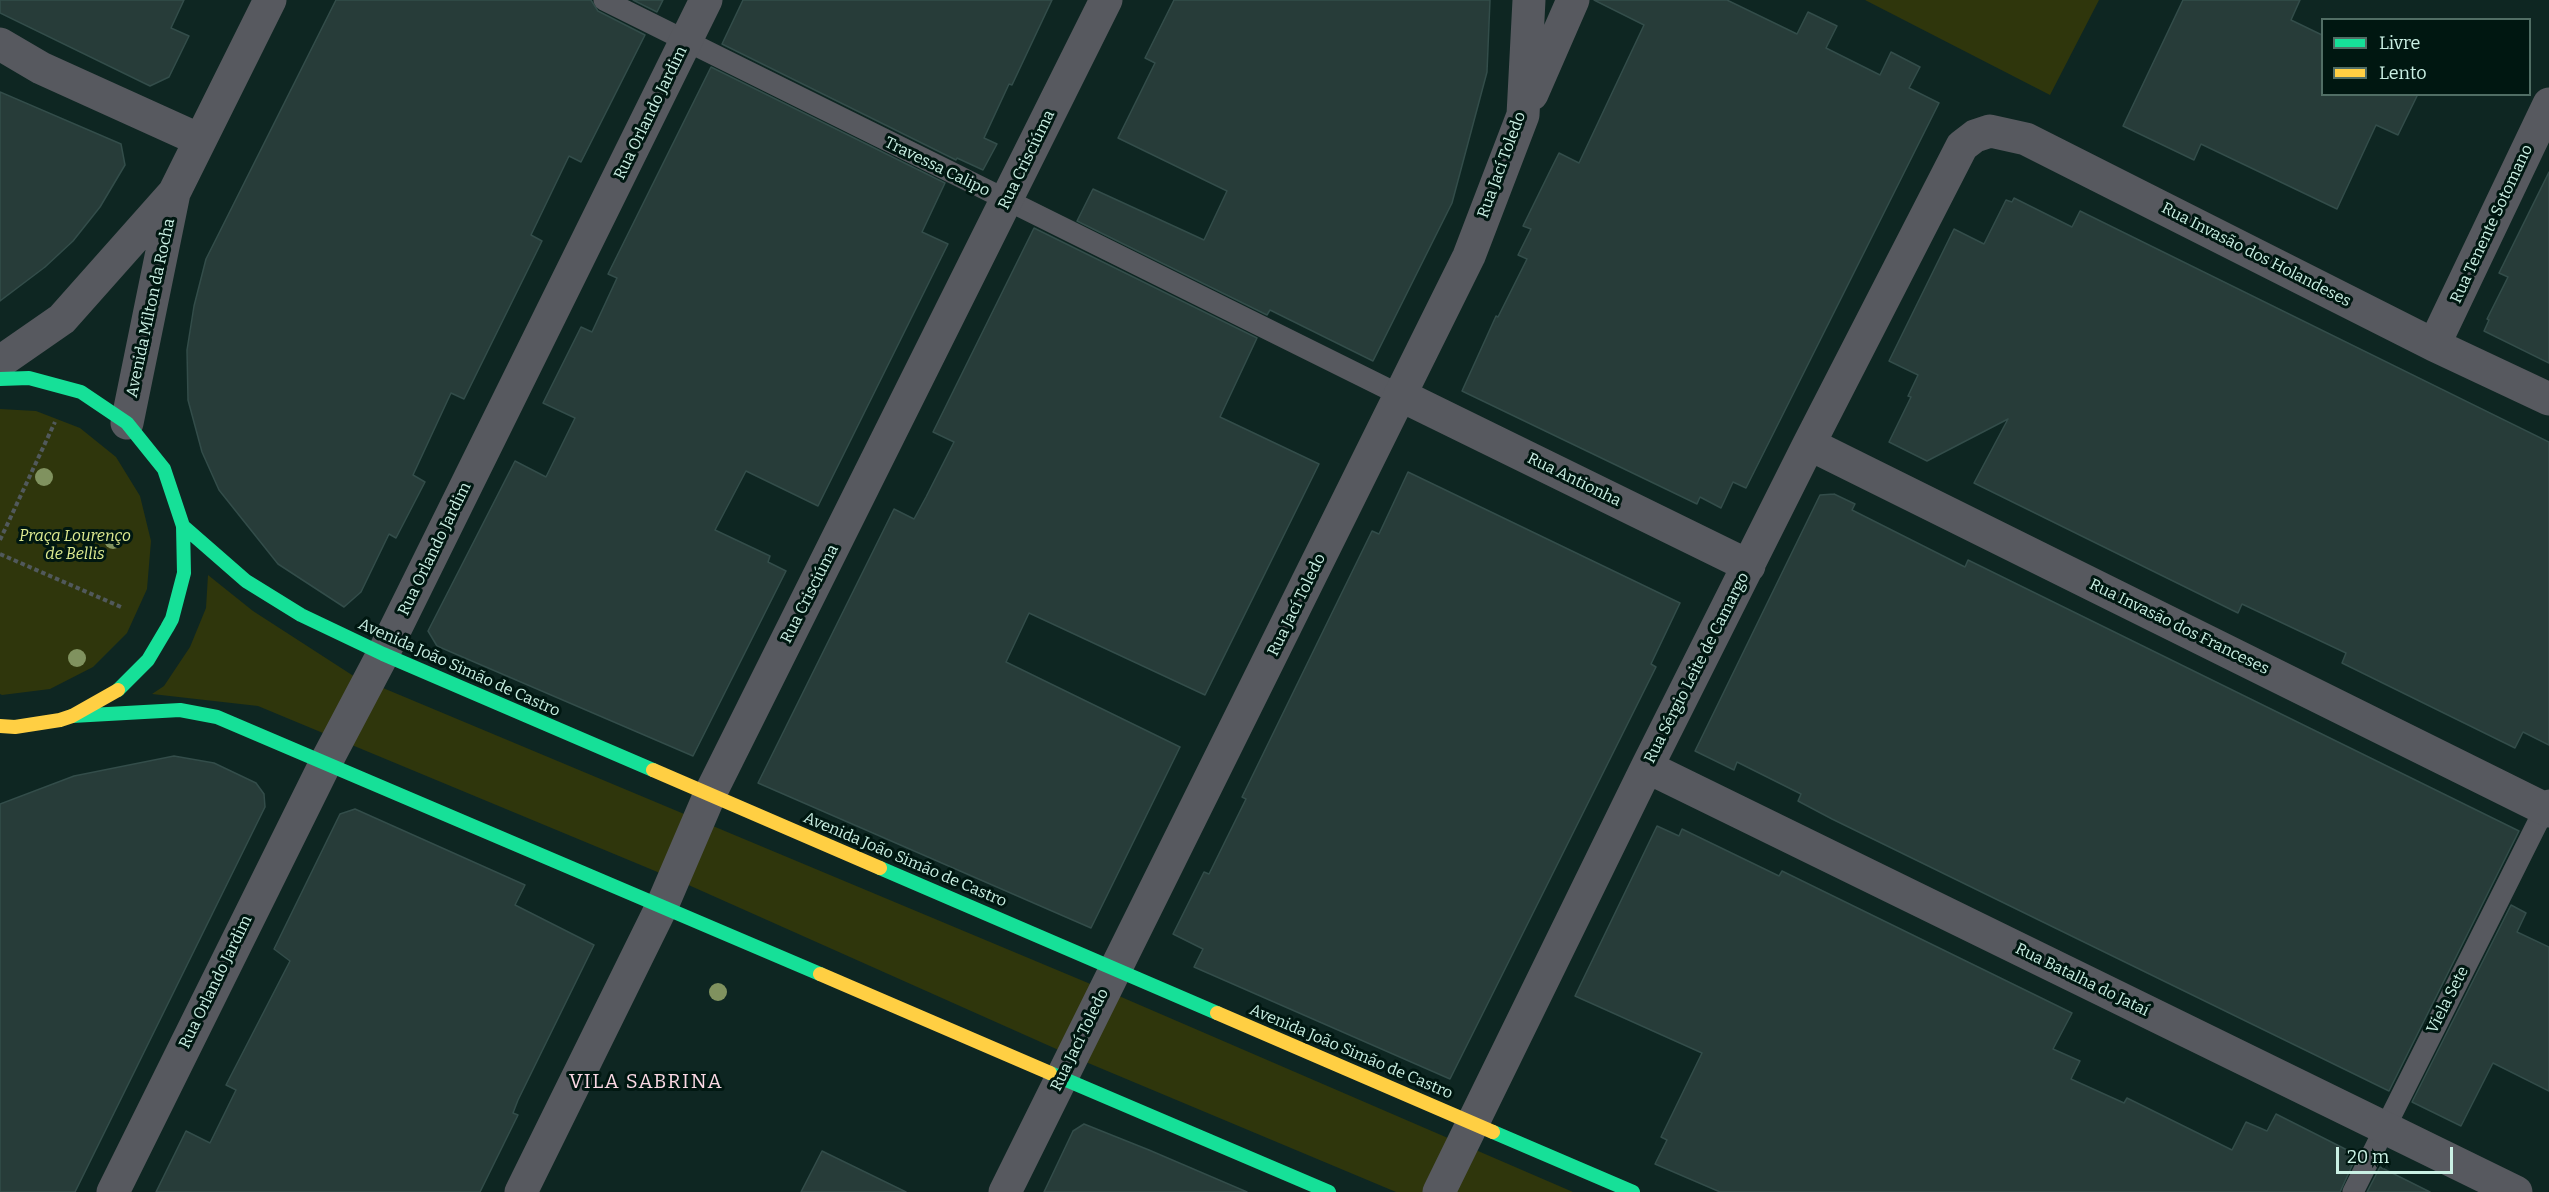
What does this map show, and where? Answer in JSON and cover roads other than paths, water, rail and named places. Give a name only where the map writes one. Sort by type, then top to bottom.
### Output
[{"type":"main road","points":[[0,379],[29,378],[81,392],[127,423],[164,469],[183,526],[184,573],[172,619],[148,660],[114,693],[20,739]]},
{"type":"main road","name":"Avenida João Simão de Castro","points":[[183,526],[246,581],[301,615],[383,654],[1633,1192]]},
{"type":"main road","points":[[0,726],[15,727],[66,718],[180,710],[217,717],[1329,1192]]},
{"type":"street","name":"Avenida Milton da Rocha","points":[[127,423],[174,193],[270,0]]},
{"type":"street","name":"Rua Orlando Jardim","points":[[113,1192],[326,762],[383,654],[706,0]]},
{"type":"street","name":"Rua Crisciúma","points":[[520,1192],[662,906],[710,794],[1107,0]]},
{"type":"street","name":"Rua Jací Toledo","points":[[1005,1192],[1469,256],[1523,115],[1529,0]]},
{"type":"street","points":[[1523,115],[1573,0]]},
{"type":"street","points":[[0,44],[40,68],[200,140]]},
{"type":"street","name":"Rua Tenente Sotomano","points":[[2434,345],[2549,104]]},
{"type":"street","name":"Rua Invasão dos Holandeses","points":[[1962,146],[1975,136],[1990,131],[2026,139],[2434,345],[2549,399]]},
{"type":"street","name":"Rua Sérgio Leite de Camargo","points":[[1439,1192],[1647,767],[1962,146]]},
{"type":"street","name":"Avenida Milton da Rocha","points":[[0,362],[62,319],[174,193]]},
{"type":"street","name":"Rua Antionha","points":[[1400,395],[1749,566]]},
{"type":"street","name":"Rua Invasão dos Franceses","points":[[1809,444],[2547,807]]},
{"type":"street","name":"Rua Batalha do Jataí","points":[[1647,767],[2516,1192]]},
{"type":"lane","name":"Travessa Calipo","points":[[604,0],[1400,395]]},
{"type":"lane","name":"Viela Sete","points":[[2353,1192],[2547,807]]},
{"type":"district","name":"VILA SABRINA","points":[[646,1082]]},
{"type":"park label","name":"Praça Lourenço de Bellis","points":[[75,546]]}]
